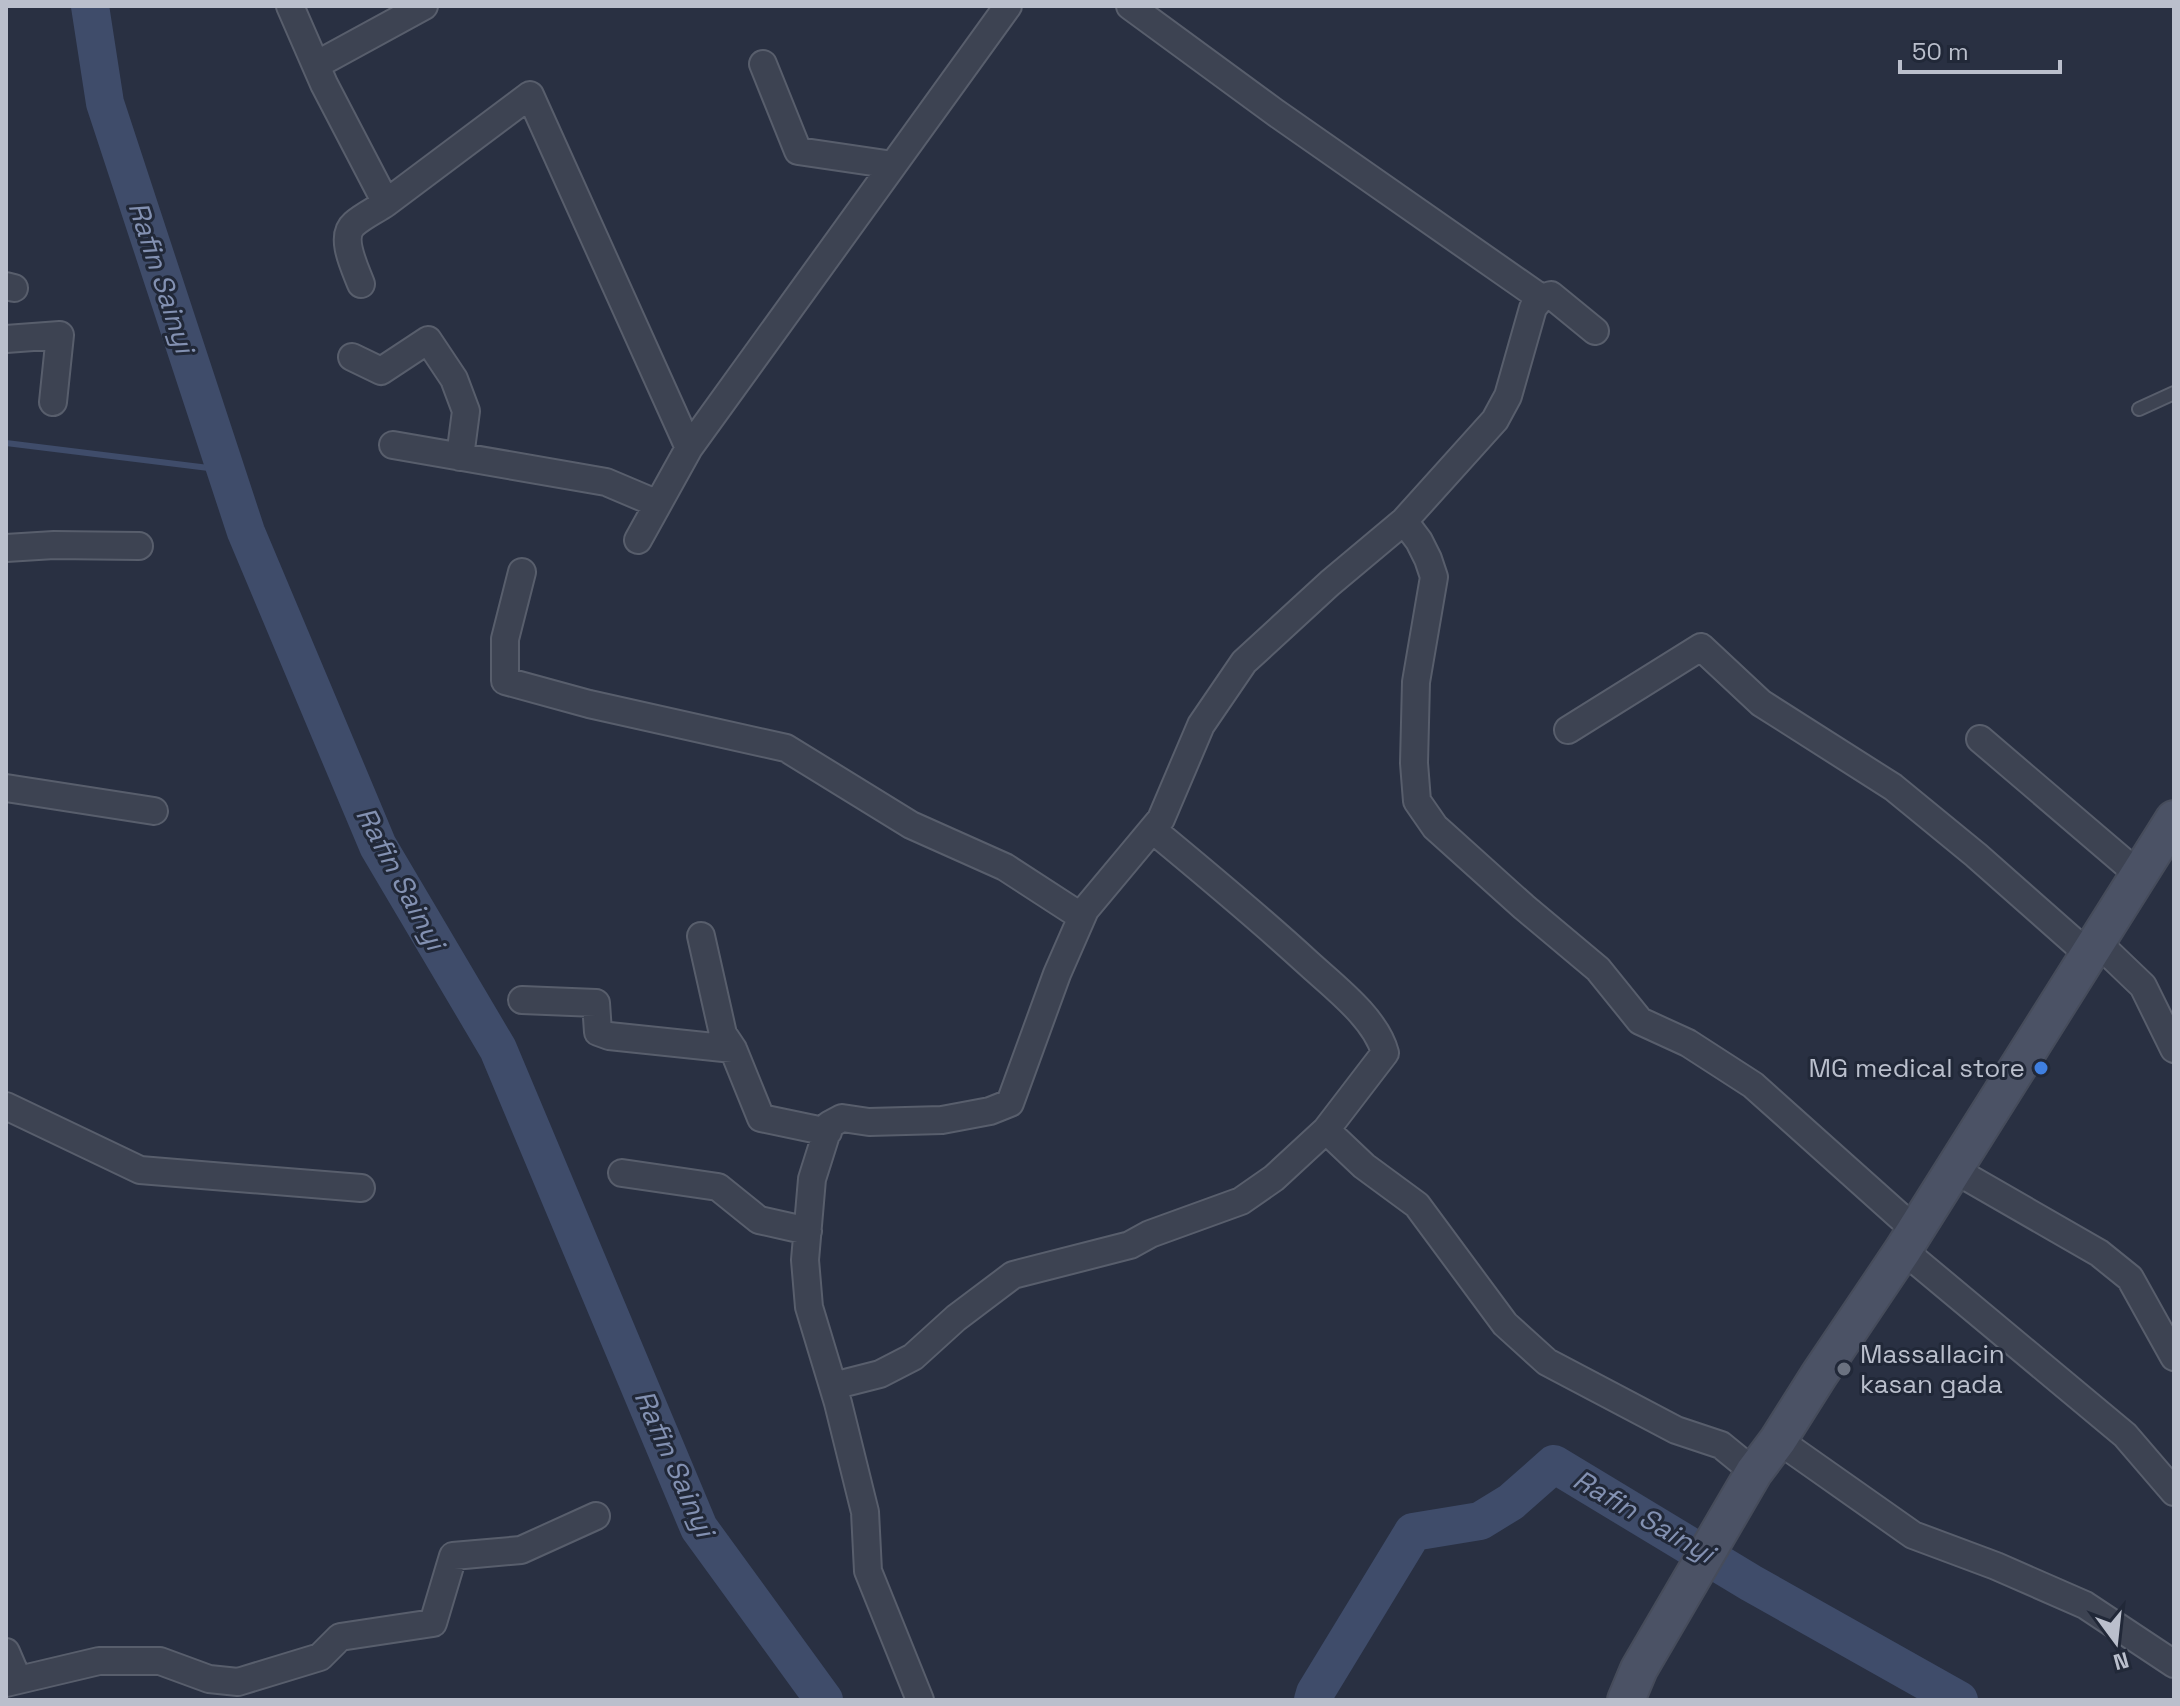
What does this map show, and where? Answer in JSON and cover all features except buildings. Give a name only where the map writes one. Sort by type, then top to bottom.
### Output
[{"type":"street","points":[[290,6],[324,84],[386,203]]},
{"type":"street","points":[[316,65],[424,6]]},
{"type":"street","points":[[638,540],[689,448],[1008,6]]},
{"type":"street","points":[[1130,6],[1276,113],[1541,298]]},
{"type":"street","points":[[763,64],[798,151],[893,165]]},
{"type":"street","points":[[361,284],[349,251],[348,233],[351,226],[530,95],[689,448]]},
{"type":"street","points":[[920,1700],[868,1571],[865,1512],[809,1307],[805,1260],[812,1179],[829,1125],[842,1118],[869,1122],[942,1120],[990,1111],[1010,1103],[1057,974],[1085,910],[1161,819],[1201,725],[1244,662],[1330,583],[1404,521],[1495,420],[1508,396],[1533,308],[1541,298],[1551,295],[1595,331]]},
{"type":"street","points":[[6,339],[60,335],[53,402]]},
{"type":"street","points":[[352,357],[381,371],[428,340],[454,379],[466,411],[460,457]]},
{"type":"street","points":[[393,445],[606,482],[658,504]]},
{"type":"street","points":[[1404,521],[1419,541],[1434,577],[1416,682],[1414,763],[1417,801],[1435,827],[1598,969],[1640,1021],[1688,1043],[1753,1085],[1909,1240],[2169,1478]]},
{"type":"street","points":[[6,548],[139,546]]},
{"type":"street","points":[[522,572],[505,639],[505,681],[604,708],[786,748],[911,825],[1005,867],[1082,917]]},
{"type":"street","points":[[1568,730],[1701,647],[1761,703],[1893,787],[2143,986],[2174,1049]]},
{"type":"street","points":[[1980,739],[2138,874]]},
{"type":"street","points":[[6,788],[154,811]]},
{"type":"street","points":[[1635,1695],[1664,1627],[1754,1472],[1909,1240],[2174,819]]},
{"type":"street","points":[[833,1386],[880,1374],[913,1357],[956,1318],[1013,1275],[1130,1245],[1150,1234],[1241,1201],[1274,1178],[1326,1130],[1385,1053],[1382,1041],[1354,1005],[1267,925],[1153,830]]},
{"type":"street","points":[[701,936],[723,1034],[733,1049],[761,1118],[828,1132]]},
{"type":"street","points":[[522,1000],[596,1003],[598,1032],[609,1036],[733,1049]]},
{"type":"street","points":[[6,1106],[140,1170],[361,1188]]},
{"type":"street","points":[[1326,1130],[1364,1166],[1417,1205],[1505,1324],[1547,1362],[1676,1430],[1721,1445],[1754,1472]]},
{"type":"street","points":[[1953,1169],[2099,1253],[2130,1278],[2174,1357]]},
{"type":"street","points":[[622,1173],[718,1187],[759,1220],[808,1231]]},
{"type":"street","points":[[1778,1440],[1913,1535],[1996,1566],[2085,1605],[2174,1664]]},
{"type":"street","points":[[6,1652],[12,1682],[99,1661],[160,1661],[209,1679],[238,1682],[320,1657],[340,1637],[433,1623],[453,1556],[521,1550],[596,1516]]},
{"type":"lane","points":[[2139,409],[2174,393]]},
{"type":"waterway","name":"Rafin Sainyi","points":[[90,6],[105,103],[246,532],[378,846],[498,1049],[699,1528],[824,1700]]},
{"type":"waterway","points":[[6,443],[225,470]]},
{"type":"waterway","name":"Rafin Sainyi","points":[[1313,1700],[1413,1532],[1480,1521],[1511,1502],[1554,1464],[1751,1583],[1959,1700]]},
{"type":"place","name":"MG medical store","points":[[2041,1068]]},
{"type":"place","name":"Massallacin kasan gada","points":[[1844,1369]]}]
